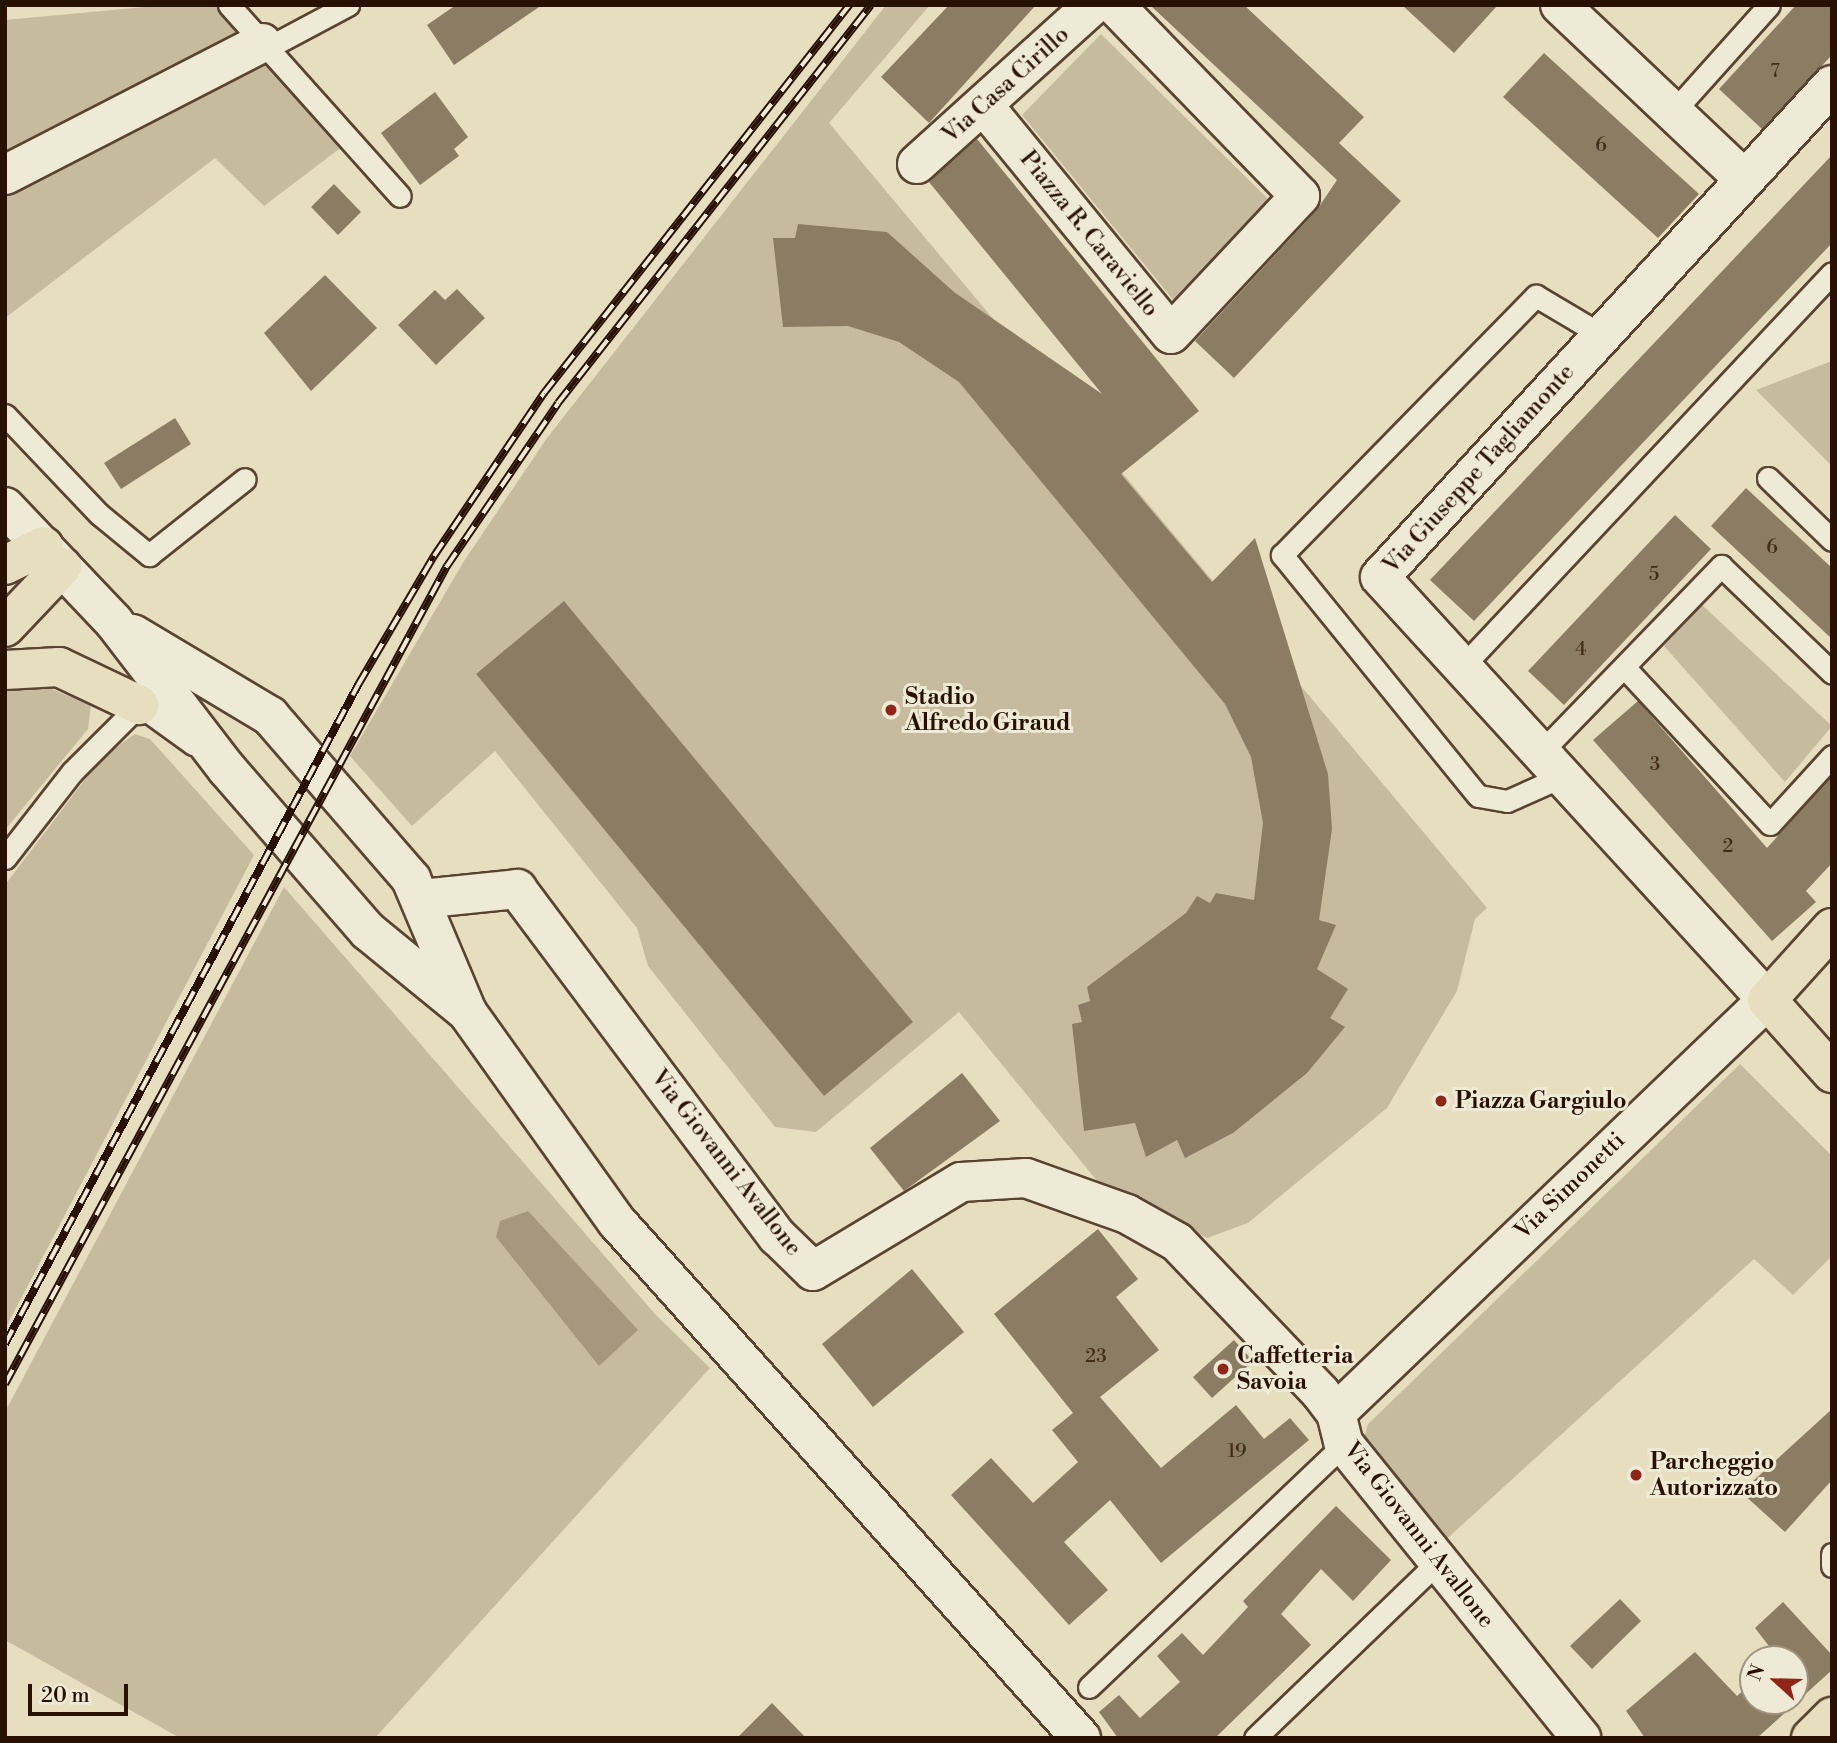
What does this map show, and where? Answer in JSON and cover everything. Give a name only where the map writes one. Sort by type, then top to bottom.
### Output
[{"type":"main road","points":[[5,565],[53,556]]},
{"type":"main road","points":[[5,627],[53,556]]},
{"type":"main road","points":[[5,670],[59,667],[139,705]]},
{"type":"main road","name":"Via Simonetti","points":[[1767,1000],[1832,928]]},
{"type":"main road","name":"Via Giuseppe Tagliamonte","points":[[1767,1000],[1832,1073]]},
{"type":"main road","points":[[1811,1738],[1832,1717]]},
{"type":"street","name":"Via Casa Cirillo","points":[[917,164],[985,107],[1093,5]]},
{"type":"street","name":"Piazza R. Caraviello","points":[[985,107],[1171,334],[1300,196],[1114,5]]},
{"type":"street","points":[[1560,5],[1743,178]]},
{"type":"street","points":[[5,175],[264,46]]},
{"type":"street","name":"Via Giuseppe Tagliamonte","points":[[1767,1000],[1380,577],[1743,178],[1832,85]]},
{"type":"street","points":[[5,507],[114,622],[227,769],[368,931],[467,1012]]},
{"type":"street","points":[[114,622],[270,716],[411,878],[467,1012],[617,1222],[1081,1738]]},
{"type":"street","name":"Via Giovanni Avallone","points":[[421,899],[517,890],[777,1236],[813,1271],[961,1182],[1026,1178],[1127,1214],[1177,1242],[1340,1428],[1439,1561],[1581,1738]]},
{"type":"street","name":"Via Simonetti","points":[[1340,1428],[1767,1000]]},
{"type":"lane","points":[[229,5],[400,196]]},
{"type":"lane","points":[[264,46],[348,5]]},
{"type":"lane","points":[[1674,111],[1769,5]]},
{"type":"lane","points":[[1462,667],[1832,273]]},
{"type":"lane","points":[[1601,334],[1536,296],[1282,555],[1478,796],[1507,801],[1550,765],[1624,667],[1721,566],[1832,673]]},
{"type":"lane","points":[[5,415],[99,514],[149,555],[245,479]]},
{"type":"lane","points":[[1768,478],[1832,540]]},
{"type":"lane","points":[[1624,667],[1770,824],[1832,757]]},
{"type":"lane","points":[[5,858],[72,772],[139,705],[227,769]]},
{"type":"lane","points":[[1089,1687],[1340,1428]]},
{"type":"lane","points":[[1832,1553],[1832,1566]]},
{"type":"lane","points":[[1255,1738],[1439,1561]]},
{"type":"shaded area","points":[[166,5],[217,5],[237,25],[237,36],[5,161],[5,20]]},
{"type":"shaded area","name":"Stadio Alfredo Giraud","points":[[886,5],[930,5],[829,123],[1487,908],[1475,919],[1457,991],[1387,1108],[1248,1223],[1207,1238],[1098,1182],[959,1012],[816,1132],[775,1127],[648,966],[637,928],[495,751],[412,826],[350,756],[464,561],[547,438]]},
{"type":"shaded area","points":[[1101,34],[1269,200],[1175,302],[1022,115]]},
{"type":"shaded area","points":[[268,61],[343,146],[264,206],[215,158],[5,318],[5,186]]},
{"type":"shaded area","points":[[1832,361],[1832,466],[1756,390]]},
{"type":"shaded area","points":[[1702,605],[1832,726],[1785,782],[1664,646]]},
{"type":"shaded area","points":[[34,682],[91,705],[88,729],[5,830],[5,686]]},
{"type":"shaded area","points":[[135,734],[150,739],[254,855],[5,1329],[5,885],[102,757]]},
{"type":"shaded area","points":[[284,887],[655,1314],[710,1368],[375,1738],[180,1738],[5,1640],[5,1412]]},
{"type":"shaded area","points":[[1740,1064],[1832,1156],[1832,1256],[1793,1295],[1754,1259],[1440,1545],[1363,1442],[1368,1424]]},
{"type":"shaded area","points":[[528,1211],[638,1330],[599,1366],[496,1237],[500,1221]]},
{"type":"building","points":[[456,5],[542,5],[454,65],[427,25]]},
{"type":"building","points":[[949,5],[1036,5],[929,123],[881,77]]},
{"type":"building","points":[[1150,5],[1244,5],[1364,117],[1339,143],[1401,201],[1234,378],[1195,341],[1316,211],[1337,180]]},
{"type":"building","points":[[1402,5],[1498,5],[1454,53]]},
{"type":"building","points":[[1796,5],[1832,5],[1832,55],[1762,129],[1719,89]]},
{"type":"building","points":[[1544,53],[1699,194],[1658,238],[1503,97]]},
{"type":"building","points":[[435,92],[468,137],[454,149],[459,156],[420,185],[381,133]]},
{"type":"building","points":[[977,139],[1199,411],[1121,474],[1212,582],[1255,538],[1328,774],[1332,829],[1319,920],[1336,925],[1317,969],[1348,989],[1330,1018],[1345,1027],[1307,1073],[1233,1133],[1185,1158],[1177,1140],[1146,1157],[1135,1123],[1084,1131],[1072,1024],[1082,1022],[1078,1005],[1090,1001],[1087,987],[1186,913],[1197,896],[1210,903],[1216,893],[1254,900],[1263,823],[1251,757],[1225,704],[959,382],[899,342],[848,326],[783,327],[773,238],[795,238],[798,224],[887,232],[954,292],[1102,394],[929,182]]},
{"type":"building","points":[[1832,155],[1832,243],[1474,621],[1430,580]]},
{"type":"building","points":[[334,184],[361,212],[338,235],[311,207]]},
{"type":"building","points":[[325,275],[377,328],[311,391],[264,333]]},
{"type":"building","points":[[457,289],[485,318],[436,365],[398,325],[435,290],[445,300]]},
{"type":"building","points":[[175,418],[191,444],[121,489],[104,463]]},
{"type":"building","points":[[1746,488],[1832,568],[1832,639],[1711,526]]},
{"type":"building","points":[[1675,515],[1711,549],[1564,705],[1528,671]]},
{"type":"building","points":[[564,601],[913,1022],[824,1096],[476,674]]},
{"type":"building","points":[[1638,701],[1767,848],[1832,776],[1832,863],[1806,891],[1816,902],[1772,941],[1593,740]]},
{"type":"building","points":[[962,1073],[1000,1121],[904,1191],[870,1148]]},
{"type":"building","points":[[1098,1229],[1138,1279],[1116,1297],[1159,1350],[1100,1397],[1161,1468],[1236,1405],[1264,1439],[1290,1418],[1309,1440],[1161,1563],[1110,1500],[1064,1542],[1108,1590],[1069,1625],[951,1495],[991,1458],[1033,1503],[1078,1462],[1052,1430],[1073,1413],[994,1314]]},
{"type":"building","points":[[912,1269],[964,1332],[873,1407],[822,1344]]},
{"type":"building","name":"Caffetteria Savoia","points":[[1234,1340],[1253,1361],[1212,1398],[1193,1377]]},
{"type":"building","points":[[1832,1409],[1832,1480],[1785,1532],[1741,1492]]},
{"type":"building","points":[[1336,1506],[1391,1560],[1353,1601],[1321,1569],[1281,1614],[1311,1645],[1215,1738],[1118,1738],[1099,1712],[1119,1695],[1140,1718],[1180,1682],[1157,1656],[1182,1633],[1203,1655],[1248,1607],[1243,1601]]},
{"type":"building","points":[[1620,1599],[1641,1621],[1592,1669],[1570,1646]]},
{"type":"building","points":[[1783,1602],[1832,1655],[1832,1670],[1809,1691],[1809,1645],[1768,1645],[1755,1628]]},
{"type":"building","points":[[1695,1652],[1737,1696],[1739,1694],[1739,1715],[1782,1715],[1757,1738],[1645,1738],[1626,1711]]},
{"type":"building","points":[[772,1703],[806,1738],[737,1738]]},
{"type":"railway","points":[[5,1344],[358,685],[434,556],[544,393],[849,5]]},
{"type":"railway","points":[[5,1384],[447,566],[558,403],[871,5]]},
{"type":"place","name":"Stadio Alfredo Giraud","points":[[891,710]]},
{"type":"place","name":"Piazza Gargiulo","points":[[1441,1101]]},
{"type":"place","name":"Caffetteria Savoia","points":[[1223,1369]]},
{"type":"place","name":"Parcheggio Autorizzato","points":[[1636,1475]]}]
